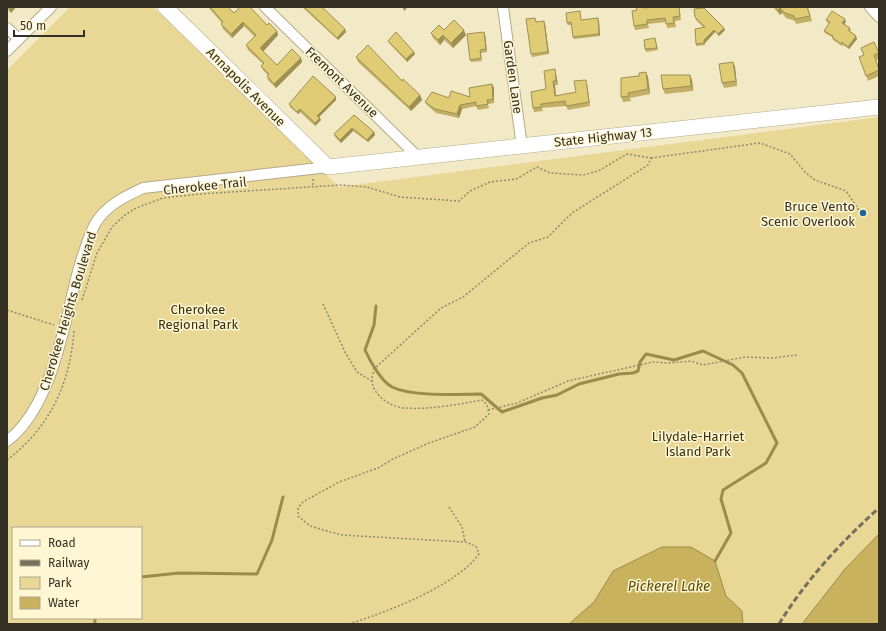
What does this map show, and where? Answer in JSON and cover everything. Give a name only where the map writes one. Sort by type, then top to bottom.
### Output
[{"type":"street","points":[[7,51],[51,7]]},
{"type":"street","name":"Annapolis Avenue","points":[[165,7],[328,167]]},
{"type":"street","name":"Fremont Avenue","points":[[265,7],[419,158]]},
{"type":"street","name":"Garden Lane","points":[[503,7],[522,146]]},
{"type":"street","points":[[870,7],[879,17]]},
{"type":"street","points":[[7,28],[19,39]]},
{"type":"street","name":"State Highway 13","points":[[328,167],[879,107]]},
{"type":"street","name":"Cherokee Heights Boulevard","points":[[7,441],[30,417],[44,393],[84,252],[96,223],[116,201],[143,188],[328,167]]},
{"type":"path","points":[[349,624],[376,616],[452,579],[474,561],[479,554],[476,546],[465,542],[341,535],[310,526],[298,516],[298,508],[303,502],[339,482],[378,468],[393,459],[429,443],[475,427],[489,414],[487,405],[482,400],[405,408],[387,403],[376,392],[372,381],[374,369],[441,308],[463,297],[529,243],[548,237],[572,213],[590,200],[648,165],[651,158],[760,143],[790,154],[805,172],[815,180],[846,192],[859,210],[863,213]]},
{"type":"path","name":"Cherokee Trail","points":[[81,301],[97,253],[106,234],[118,220],[136,208],[163,198],[330,185],[367,187],[400,197],[459,201],[470,191],[490,182],[516,179],[537,167],[550,173],[583,175],[604,168],[628,154],[651,158]]},
{"type":"path","points":[[312,179],[313,186]]},
{"type":"path","points":[[323,304],[345,352],[357,372],[372,381]]},
{"type":"path","points":[[7,310],[54,325]]},
{"type":"path","points":[[7,460],[32,438],[51,412],[70,360],[74,331]]},
{"type":"path","points":[[488,410],[517,403],[568,381],[653,362],[668,363],[691,361],[703,365],[744,357],[772,358],[798,355]]},
{"type":"path","points":[[449,507],[462,527],[465,542]]},
{"type":"green space","points":[[70,7],[153,7],[339,187],[879,117],[879,624],[7,624],[7,70]]},
{"type":"water","points":[[879,534],[879,624],[802,624],[845,569]]},
{"type":"water","name":"Pickerel Lake","points":[[662,547],[691,547],[715,561],[726,596],[742,611],[743,624],[569,624],[594,602],[613,571]]},
{"type":"building","points":[[210,7],[228,7],[234,13],[240,7],[250,7],[267,25],[269,23],[277,31],[260,48],[277,65],[292,49],[301,58],[274,84],[267,76],[269,74],[261,66],[264,63],[246,45],[256,35],[243,22],[231,34],[221,24],[223,22]]},
{"type":"building","points":[[304,7],[322,7],[345,29],[337,38]]},
{"type":"building","points":[[636,7],[679,7],[680,16],[673,17],[674,23],[666,24],[665,18],[647,20],[647,24],[634,26],[632,11],[637,10]]},
{"type":"building","points":[[775,7],[807,7],[810,16],[795,19],[794,16],[785,13],[780,8],[778,10]]},
{"type":"building","points":[[704,8],[724,28],[718,34],[714,30],[704,40],[704,43],[696,44],[695,29],[705,27],[695,17],[694,9]]},
{"type":"building","points":[[580,11],[581,20],[598,18],[599,34],[573,37],[571,22],[567,23],[566,13]]},
{"type":"building","points":[[832,11],[845,19],[842,23],[850,28],[848,30],[856,36],[848,47],[842,42],[841,44],[832,37],[833,36],[824,31],[830,22],[826,20]]},
{"type":"building","points":[[535,18],[536,22],[544,21],[548,52],[531,54],[526,19]]},
{"type":"building","points":[[454,20],[464,30],[451,43],[443,35],[438,40],[431,33],[439,25],[444,30]]},
{"type":"building","points":[[396,32],[414,52],[406,59],[388,41]]},
{"type":"building","points":[[484,32],[486,49],[480,50],[481,58],[470,60],[467,34]]},
{"type":"building","points":[[655,38],[657,48],[645,49],[644,40]]},
{"type":"building","points":[[874,42],[879,53],[874,55],[879,70],[866,76],[859,57],[864,55],[861,48]]},
{"type":"building","points":[[368,45],[402,81],[403,79],[420,95],[409,107],[356,57]]},
{"type":"building","points":[[733,62],[736,81],[722,83],[719,64]]},
{"type":"building","points":[[555,69],[556,81],[553,81],[555,96],[576,92],[574,81],[586,80],[589,102],[566,106],[565,101],[541,104],[541,107],[533,108],[531,92],[546,89],[544,71]]},
{"type":"building","points":[[646,72],[648,89],[628,93],[629,96],[621,97],[621,78],[639,76],[639,73]]},
{"type":"building","points":[[661,75],[690,75],[691,86],[663,89]]},
{"type":"building","points":[[313,76],[336,97],[317,116],[320,118],[315,123],[300,109],[297,112],[289,104]]},
{"type":"building","points":[[492,84],[493,99],[487,100],[488,104],[476,106],[476,102],[460,105],[457,114],[435,109],[425,102],[432,92],[449,98],[451,91],[470,97],[469,88]]},
{"type":"building","points":[[354,115],[374,132],[367,140],[352,128],[340,140],[334,134]]},
{"type":"waterway","points":[[376,306],[374,325],[365,350],[376,370],[388,384],[401,390],[423,394],[481,394],[502,412],[542,398],[557,395],[579,384],[638,371],[640,362],[646,354],[674,360],[703,351],[733,365],[742,373],[777,443],[766,463],[723,490],[721,499],[731,533],[715,561]]},
{"type":"waterway","points":[[142,577],[179,573],[257,574],[272,540],[283,497]]},
{"type":"waterway","points":[[95,619],[95,624]]},
{"type":"railway","points":[[779,624],[812,577],[851,534],[879,508]]},
{"type":"place","name":"Bruce Vento Scenic Overlook","points":[[863,213]]},
{"type":"park label","name":"Cherokee Regional Park","points":[[198,316]]},
{"type":"park label","name":"Lilydale-Harriet Island Park","points":[[698,444]]}]
